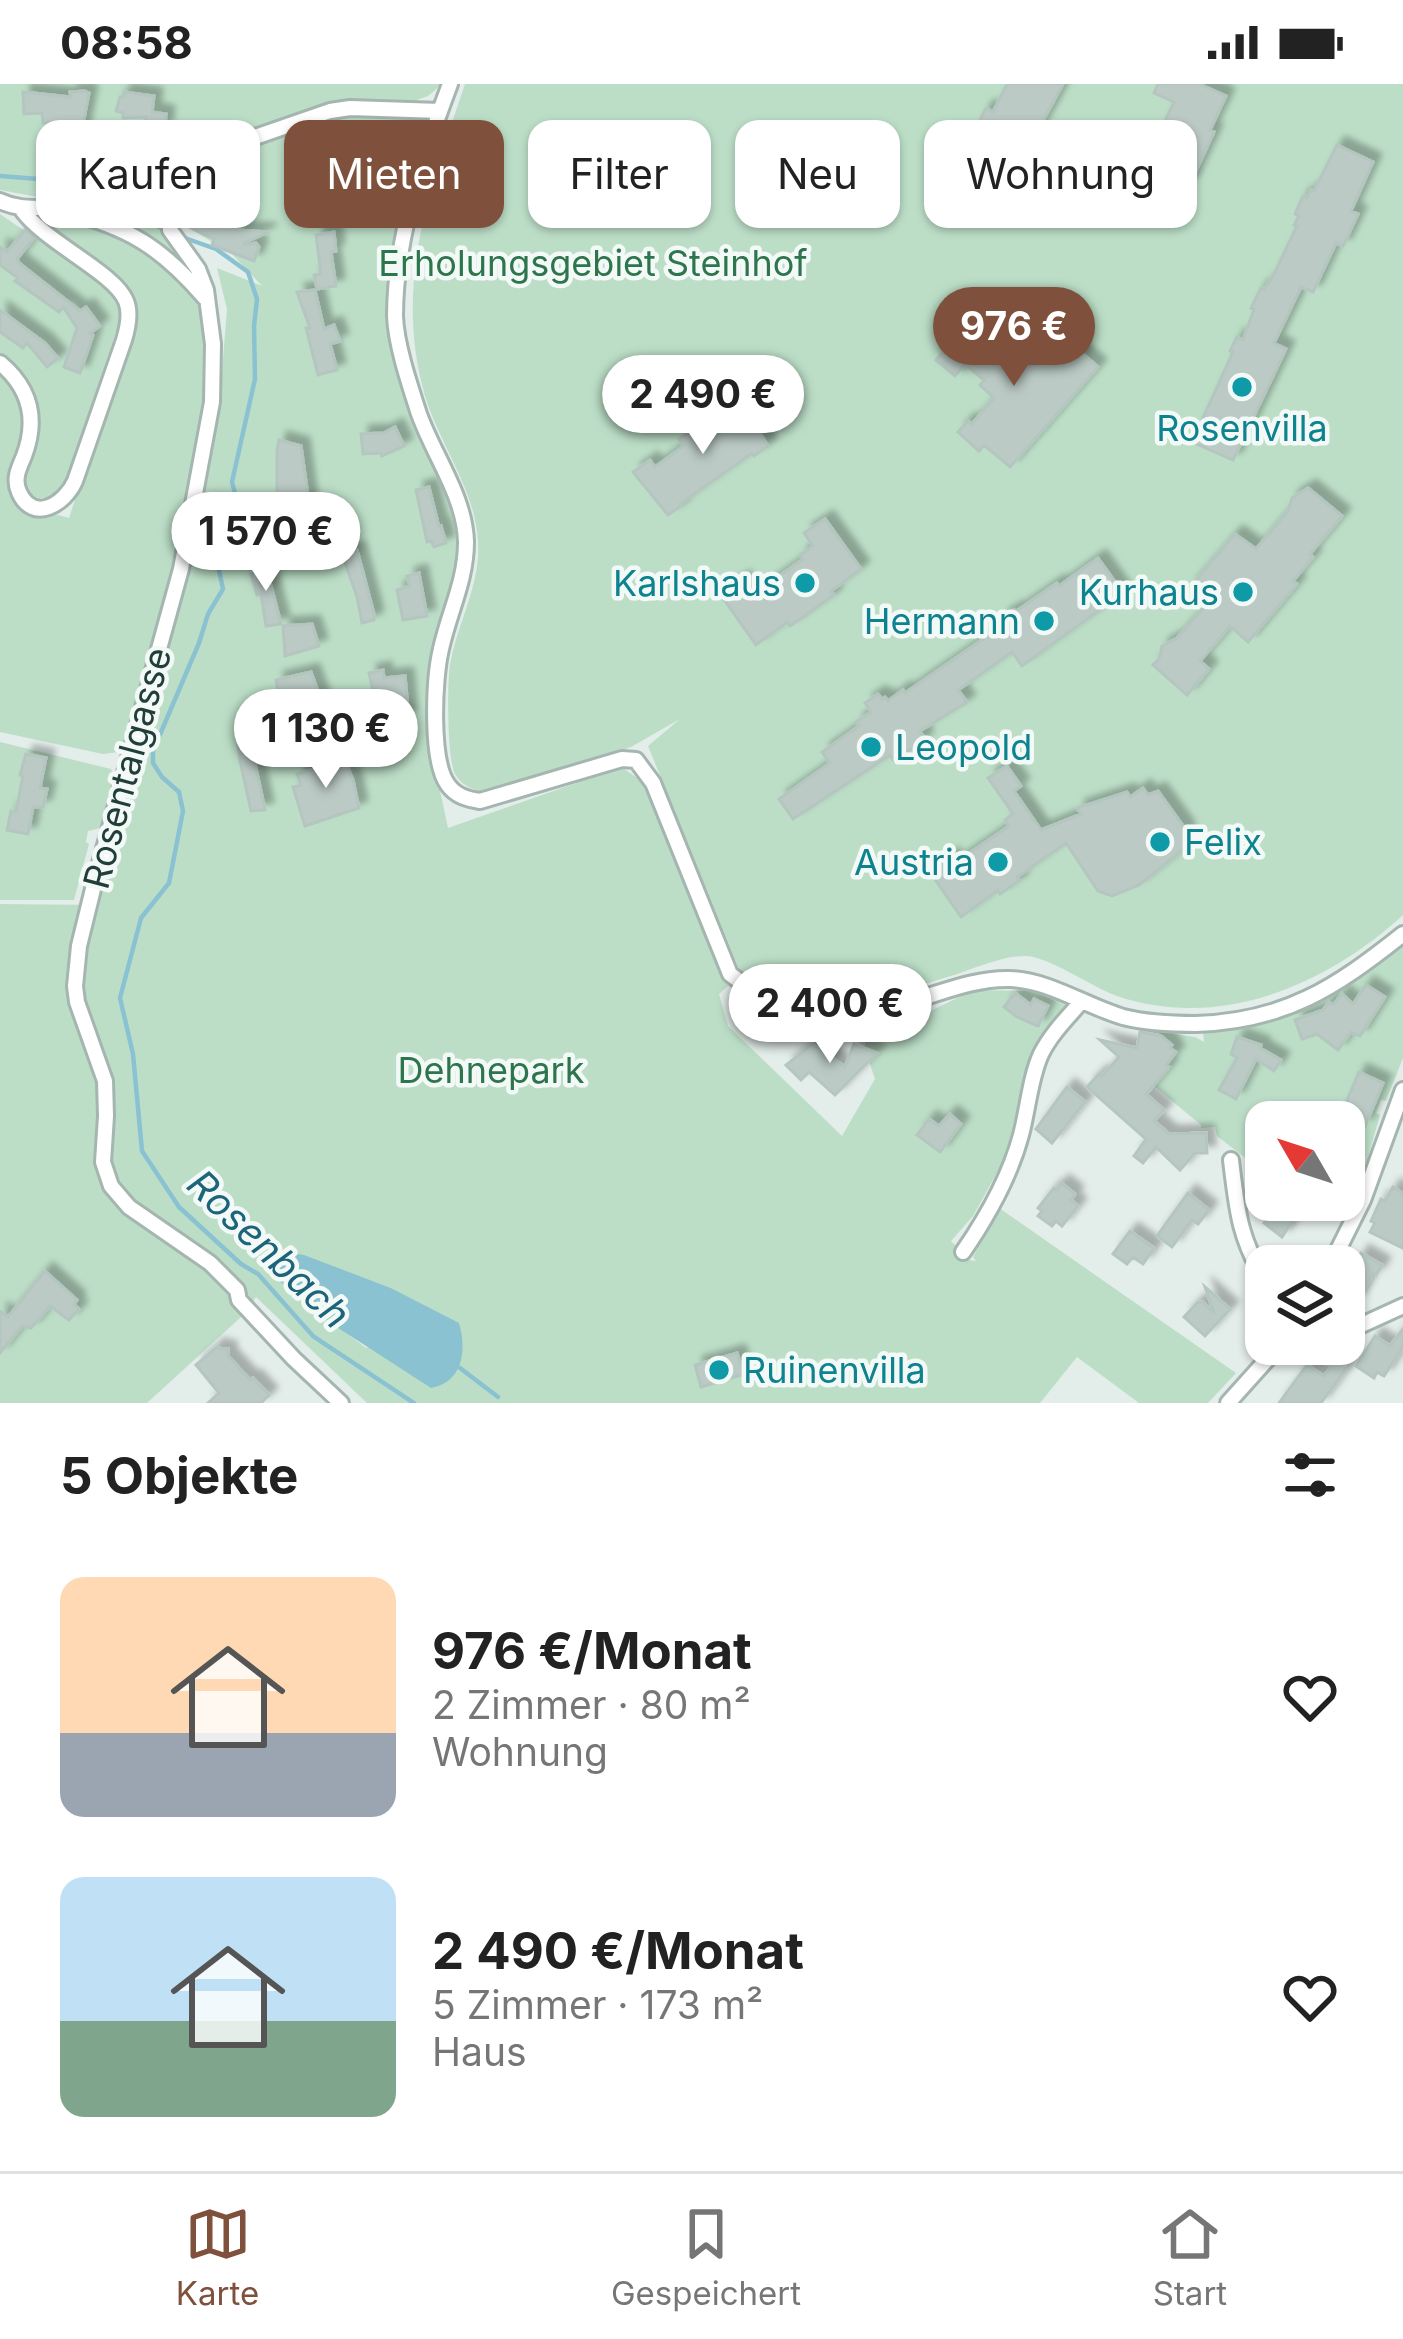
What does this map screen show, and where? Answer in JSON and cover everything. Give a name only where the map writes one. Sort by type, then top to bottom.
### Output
[{"type":"street","points":[[450,84],[407,220],[395,321],[413,395],[459,505],[466,539],[465,571],[437,679],[438,746],[444,778],[460,796],[480,801],[622,759],[636,760],[653,783],[724,964],[736,980],[805,1031],[968,984],[1003,979],[1031,982],[1155,1023],[1241,1020],[1307,999],[1403,934]]},
{"type":"street","name":"Rosentalgasse","points":[[341,1403],[239,1300],[237,1290],[221,1274],[129,1207],[111,1186],[103,1162],[105,1081],[75,986],[93,889],[184,554],[212,402],[208,302],[198,269],[173,238],[168,220],[176,175],[209,153],[330,111],[440,111]]},
{"type":"street","points":[[0,201],[22,210],[36,228],[108,279],[128,307],[128,327],[75,481],[56,506],[34,506],[18,491],[17,473],[32,416],[21,386],[0,363]]},
{"type":"street","points":[[22,210],[63,211],[135,235],[172,263],[208,302]]},
{"type":"street","points":[[963,1252],[1010,1167],[1039,1059],[1081,1002]]},
{"type":"street","points":[[1340,1245],[1363,1200],[1403,1090]]},
{"type":"street","points":[[1231,1160],[1238,1225],[1246,1245]]},
{"type":"street","points":[[1365,1324],[1403,1306]]},
{"type":"street","points":[[1228,1403],[1262,1365]]},
{"type":"green space","points":[[0,84],[442,84],[428,96],[405,104],[317,106],[260,127],[260,120],[36,120],[36,197],[0,190]]},
{"type":"green space","name":"Erholungsgebiet Steinhof","points":[[465,84],[1403,84],[1403,915],[1341,962],[1306,981],[1232,1004],[1155,1005],[1117,996],[1046,961],[1025,956],[998,960],[805,1021],[741,974],[648,746],[680,719],[631,747],[495,792],[463,783],[455,774],[450,753],[449,674],[476,573],[478,541],[471,503],[425,396],[416,355],[414,276],[422,228],[504,228],[504,120],[453,120]]},
{"type":"green space","points":[[366,114],[413,115],[421,120],[331,120]]},
{"type":"green space","name":"Dehnepark","points":[[284,133],[284,228],[400,228],[387,321],[418,433],[452,504],[458,528],[458,576],[433,653],[428,698],[431,748],[448,828],[616,769],[642,781],[728,986],[719,994],[728,1026],[842,1136],[875,1079],[866,1042],[974,990],[1031,991],[1067,1006],[1034,1054],[1003,1162],[973,1216],[951,1241],[976,1261],[973,1257],[999,1208],[1236,1373],[1208,1403],[1139,1403],[1077,1357],[1040,1403],[367,1403],[256,1297],[241,1317],[147,1403],[0,1403],[0,904],[97,905],[188,570],[220,397],[227,309],[217,268],[262,286],[231,253],[188,228],[260,228],[260,142]],"holes":[[[293,1252],[391,1288],[458,1323],[366,1348],[277,1279]]]},
{"type":"green space","points":[[0,214],[100,283],[118,300],[121,317],[64,485],[48,498],[28,493],[24,473],[33,446],[20,444],[8,478],[15,503],[69,518],[136,317],[129,291],[49,228],[97,228],[148,251],[179,277],[193,295],[204,328],[205,378],[187,506],[141,690],[118,752],[103,754],[0,732]]},
{"type":"green space","points":[[139,228],[164,228],[171,253]]},
{"type":"green space","points":[[0,742],[111,769],[115,779],[105,827],[88,831],[74,900],[0,900]]},
{"type":"green space","points":[[1403,944],[1403,1058],[1386,1101],[1381,1100],[1376,1113],[1380,1115],[1366,1163],[1365,1101],[1245,1101],[1245,1158],[1217,1136],[1215,1127],[1201,1128],[1141,1075],[1142,1060],[1161,1032],[1204,1042],[1203,1032],[1261,1024],[1333,992]]},
{"type":"water","points":[[286,1252],[391,1288],[459,1323],[462,1354],[456,1372],[431,1388],[332,1324],[277,1279],[273,1261]]},
{"type":"building","points":[[1007,84],[1063,84],[1043,120],[980,120],[986,108],[993,112]]},
{"type":"building","points":[[1158,84],[1199,84],[1226,96],[1197,169],[1197,120],[1166,120],[1174,102],[1154,93]]},
{"type":"building","points":[[23,92],[71,97],[70,92],[89,93],[84,120],[43,120],[42,113],[24,114]]},
{"type":"building","points":[[124,92],[154,96],[152,112],[166,114],[166,120],[123,118],[116,111]]},
{"type":"building","points":[[1337,145],[1373,162],[1351,211],[1358,214],[1343,246],[1336,243],[1313,292],[1301,287],[1274,343],[1286,349],[1233,460],[1192,442],[1230,351],[1237,337],[1243,340],[1251,308],[1297,226],[1299,216],[1295,214],[1303,196],[1314,191]]},
{"type":"building","points":[[191,228],[269,232],[244,243],[259,247],[254,261],[212,245],[214,239]]},
{"type":"building","points":[[25,230],[34,238],[17,259],[19,263],[80,311],[86,307],[100,326],[90,333],[80,373],[64,367],[77,328],[63,307],[59,312],[0,265],[0,247],[7,252]]},
{"type":"building","points":[[334,232],[336,251],[331,252],[336,286],[317,289],[314,275],[321,274],[316,235]]},
{"type":"building","points":[[315,290],[324,329],[334,325],[340,341],[330,344],[337,370],[318,375],[306,328],[310,328],[297,292]]},
{"type":"building","points":[[0,310],[58,358],[47,367],[27,343],[23,348],[0,332]]},
{"type":"building","points":[[976,314],[995,330],[985,341],[1004,358],[1008,353],[1017,361],[1038,338],[1064,362],[1076,348],[1098,367],[1010,467],[984,445],[979,451],[958,432],[968,421],[972,424],[994,398],[980,385],[984,380],[965,364],[955,376],[936,360]]},
{"type":"building","points":[[737,395],[768,446],[668,515],[633,472],[650,460],[655,467],[684,446],[679,439],[692,430],[697,437],[720,421],[713,412]]},
{"type":"building","points":[[395,427],[404,446],[382,456],[363,454],[361,434],[384,433]]},
{"type":"building","points":[[279,440],[301,446],[312,524],[294,527],[292,514],[277,515]]},
{"type":"building","points":[[429,487],[446,543],[434,547],[427,542],[416,490]]},
{"type":"building","name":"Kurhaus","points":[[1308,488],[1342,516],[1310,554],[1313,557],[1293,581],[1297,584],[1248,642],[1230,626],[1200,661],[1209,669],[1187,695],[1153,665],[1162,646],[1177,638],[1206,605],[1190,587],[1235,534],[1256,549],[1288,511],[1292,498]]},
{"type":"building","name":"Karlshaus","points":[[825,519],[861,569],[831,591],[834,595],[756,645],[720,594],[742,579],[753,595],[803,559],[800,555],[813,546],[804,533]]},
{"type":"building","points":[[357,550],[374,614],[374,620],[362,623],[342,554]]},
{"type":"building","points":[[1098,558],[1123,593],[1022,666],[1012,652],[958,690],[967,702],[920,731],[925,739],[894,761],[890,755],[793,819],[779,799],[830,763],[822,752],[859,726],[856,722],[871,712],[865,703],[878,694],[888,701],[905,693],[1005,624],[1001,618]]},
{"type":"building","points":[[264,559],[281,624],[266,626],[261,594],[257,595],[251,574],[257,572],[255,561]]},
{"type":"building","points":[[419,573],[427,616],[403,620],[397,590],[410,586],[407,576]]},
{"type":"building","points":[[312,624],[319,646],[285,656],[283,626]]},
{"type":"building","points":[[383,670],[384,678],[405,676],[409,718],[389,718],[379,689],[373,690],[369,673]]},
{"type":"building","points":[[311,672],[326,713],[305,721],[297,702],[297,711],[282,714],[276,680]]},
{"type":"building","points":[[237,738],[254,739],[265,810],[251,811]]},
{"type":"building","points":[[341,751],[359,808],[305,826],[293,787],[301,785],[297,774],[324,766],[321,760]]},
{"type":"building","points":[[26,754],[46,758],[40,788],[47,789],[43,807],[33,807],[28,834],[7,830],[11,811],[16,812]]},
{"type":"building","points":[[1007,766],[1021,786],[1014,791],[1041,830],[1081,814],[1077,808],[1127,792],[1130,797],[1143,788],[1148,795],[1158,791],[1186,830],[1185,848],[1139,885],[1112,896],[1098,891],[1066,843],[1017,877],[1020,880],[961,917],[929,871],[951,856],[955,863],[1009,826],[1005,820],[1013,814],[988,778]]},
{"type":"building","points":[[1366,985],[1385,997],[1360,1036],[1351,1032],[1338,1050],[1317,1034],[1302,1039],[1295,1020],[1323,1010],[1329,1002],[1333,1005],[1342,994],[1353,1004]]},
{"type":"building","points":[[1015,993],[1031,1005],[1034,999],[1048,1006],[1038,1026],[1004,1007]]},
{"type":"building","points":[[1140,1032],[1161,1036],[1176,1052],[1146,1094],[1164,1110],[1154,1121],[1169,1134],[1206,1133],[1207,1153],[1195,1153],[1180,1170],[1156,1147],[1143,1163],[1134,1156],[1146,1139],[1087,1087],[1119,1057],[1100,1040],[1137,1048]]},
{"type":"building","points":[[1237,1037],[1261,1045],[1281,1060],[1274,1071],[1256,1059],[1236,1099],[1219,1090],[1237,1058],[1231,1054]]},
{"type":"building","points":[[812,1044],[845,1067],[854,1044],[877,1053],[835,1095],[809,1072],[801,1080],[786,1065]]},
{"type":"building","points":[[1359,1072],[1383,1083],[1365,1126],[1365,1101],[1347,1101]]},
{"type":"building","points":[[1067,1087],[1085,1102],[1052,1143],[1036,1129]]},
{"type":"building","points":[[950,1114],[961,1124],[940,1152],[917,1135],[929,1119],[939,1126]]},
{"type":"building","points":[[1061,1183],[1075,1194],[1071,1200],[1078,1206],[1062,1226],[1056,1221],[1052,1226],[1038,1216],[1042,1211],[1038,1208]]},
{"type":"building","points":[[1393,1187],[1403,1194],[1403,1248],[1370,1232],[1381,1199],[1385,1201]]},
{"type":"building","points":[[1188,1193],[1209,1210],[1198,1224],[1192,1220],[1172,1247],[1157,1236]]},
{"type":"building","points":[[1265,1221],[1293,1221],[1282,1237]]},
{"type":"building","points":[[1130,1231],[1154,1248],[1143,1264],[1133,1257],[1127,1264],[1113,1254]]},
{"type":"building","points":[[1365,1255],[1382,1265],[1365,1287]]},
{"type":"building","points":[[45,1271],[77,1300],[74,1304],[79,1309],[69,1320],[50,1306],[31,1328],[22,1326],[0,1353],[0,1311],[8,1317]]},
{"type":"building","points":[[1205,1287],[1230,1309],[1205,1336],[1184,1317],[1198,1302],[1214,1313]]},
{"type":"building","points":[[1403,1329],[1403,1347],[1384,1376],[1377,1372],[1374,1378],[1356,1366],[1365,1365],[1365,1352],[1375,1336],[1390,1346]]},
{"type":"building","points":[[218,1346],[228,1349],[228,1356],[269,1395],[261,1403],[208,1403],[219,1393],[196,1365]]},
{"type":"building","name":"Ruinenvilla","points":[[737,1353],[744,1374],[701,1387],[695,1365]]},
{"type":"building","points":[[1307,1365],[1324,1376],[1333,1365],[1349,1365],[1321,1403],[1279,1403]]},
{"type":"waterway","name":"Rosenbach","points":[[0,176],[92,192],[108,189],[121,195],[129,214],[166,230]]},
{"type":"waterway","name":"Rosenbach","points":[[182,237],[216,249],[248,272],[257,299],[255,379],[232,482],[238,504],[216,544],[223,589],[208,614],[153,751],[153,763],[179,792],[183,811],[169,883],[141,918],[120,998],[133,1054],[142,1151],[179,1207],[258,1274],[313,1336],[414,1403]]},
{"type":"waterway","points":[[460,1368],[498,1397]]},
{"type":"place","name":"Rosenvilla","points":[[1242,387]]},
{"type":"place","name":"Karlshaus","points":[[805,583]]},
{"type":"place","name":"Kurhaus","points":[[1243,592]]},
{"type":"place","name":"Hermann","points":[[1044,621]]},
{"type":"place","name":"Leopold","points":[[871,747]]},
{"type":"place","name":"Felix","points":[[1160,842]]},
{"type":"place","name":"Austria","points":[[998,862]]},
{"type":"place","name":"Ruinenvilla","points":[[719,1370]]}]
